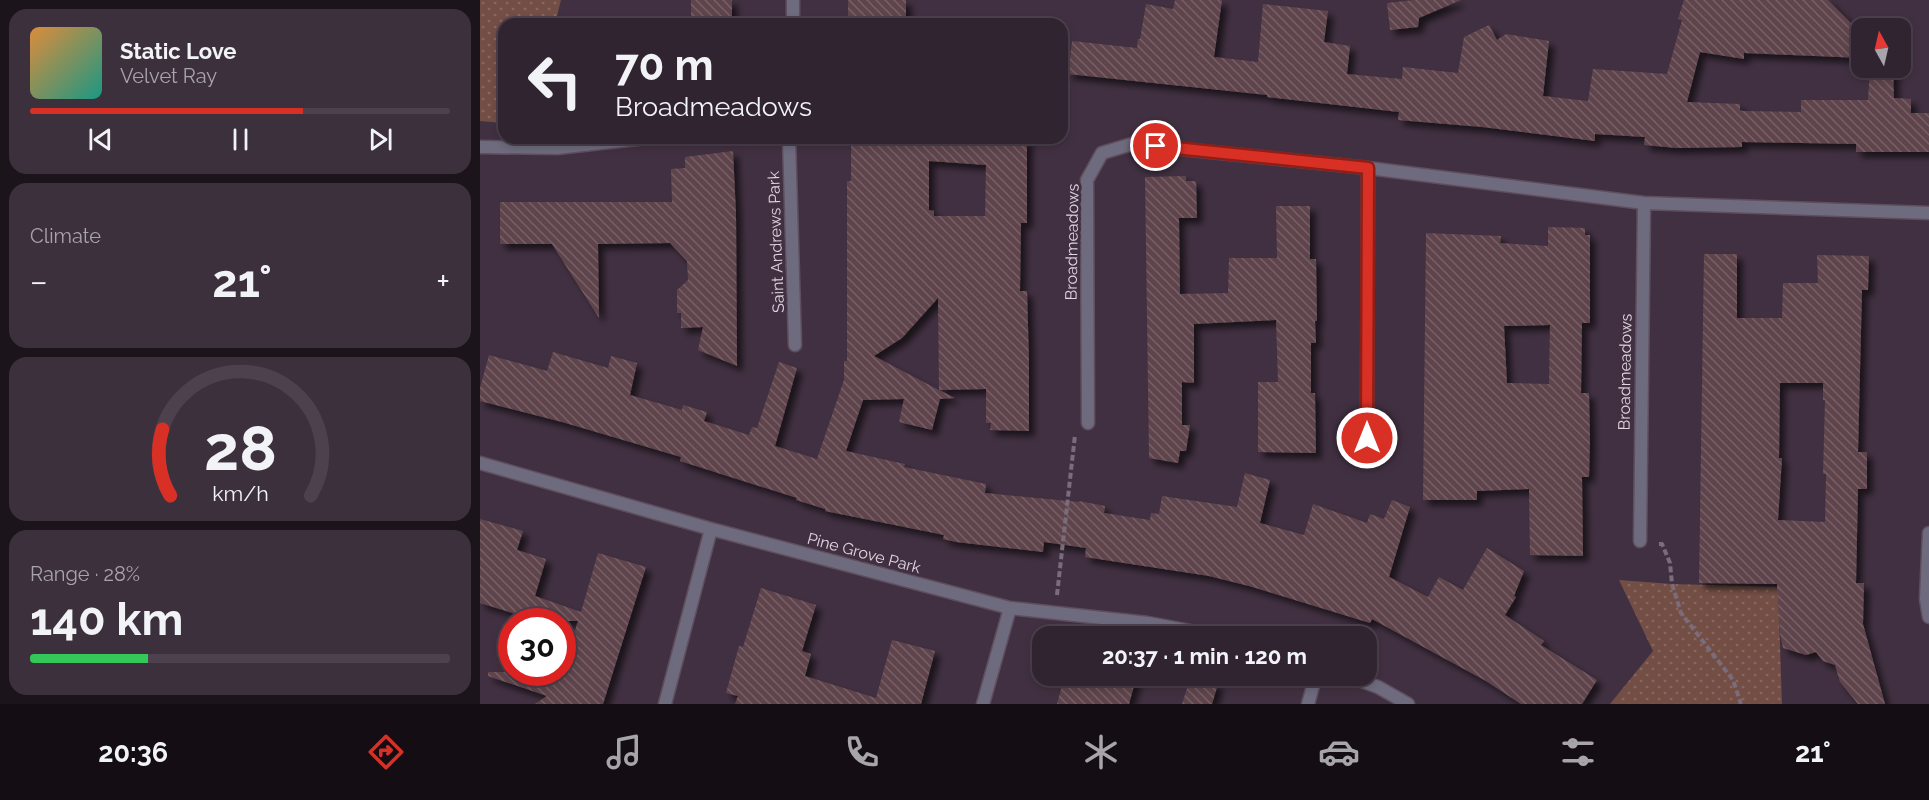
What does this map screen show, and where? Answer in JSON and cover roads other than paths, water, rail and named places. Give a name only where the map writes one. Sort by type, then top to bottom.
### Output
[{"type":"street","points":[[793,18],[794,0]]},
{"type":"street","points":[[480,147],[556,148],[592,144]]},
{"type":"street","name":"Saint Andrews Park","points":[[789,144],[795,345]]},
{"type":"street","name":"Broadmeadows","points":[[1089,423],[1087,180],[1102,153],[1132,144],[1368,168],[1644,203],[1929,213]]},
{"type":"street","points":[[1367,438],[1368,168]]},
{"type":"street","name":"Broadmeadows","points":[[1640,542],[1644,203]]},
{"type":"street","name":"Pine Grove Park","points":[[480,463],[711,530],[1010,608],[1164,626]]},
{"type":"street","points":[[665,704],[711,530]]},
{"type":"street","points":[[1929,533],[1926,599],[1929,617]]},
{"type":"street","points":[[983,704],[1010,608]]},
{"type":"street","points":[[1308,704],[1313,686]]},
{"type":"street","points":[[1375,686],[1408,704]]}]
